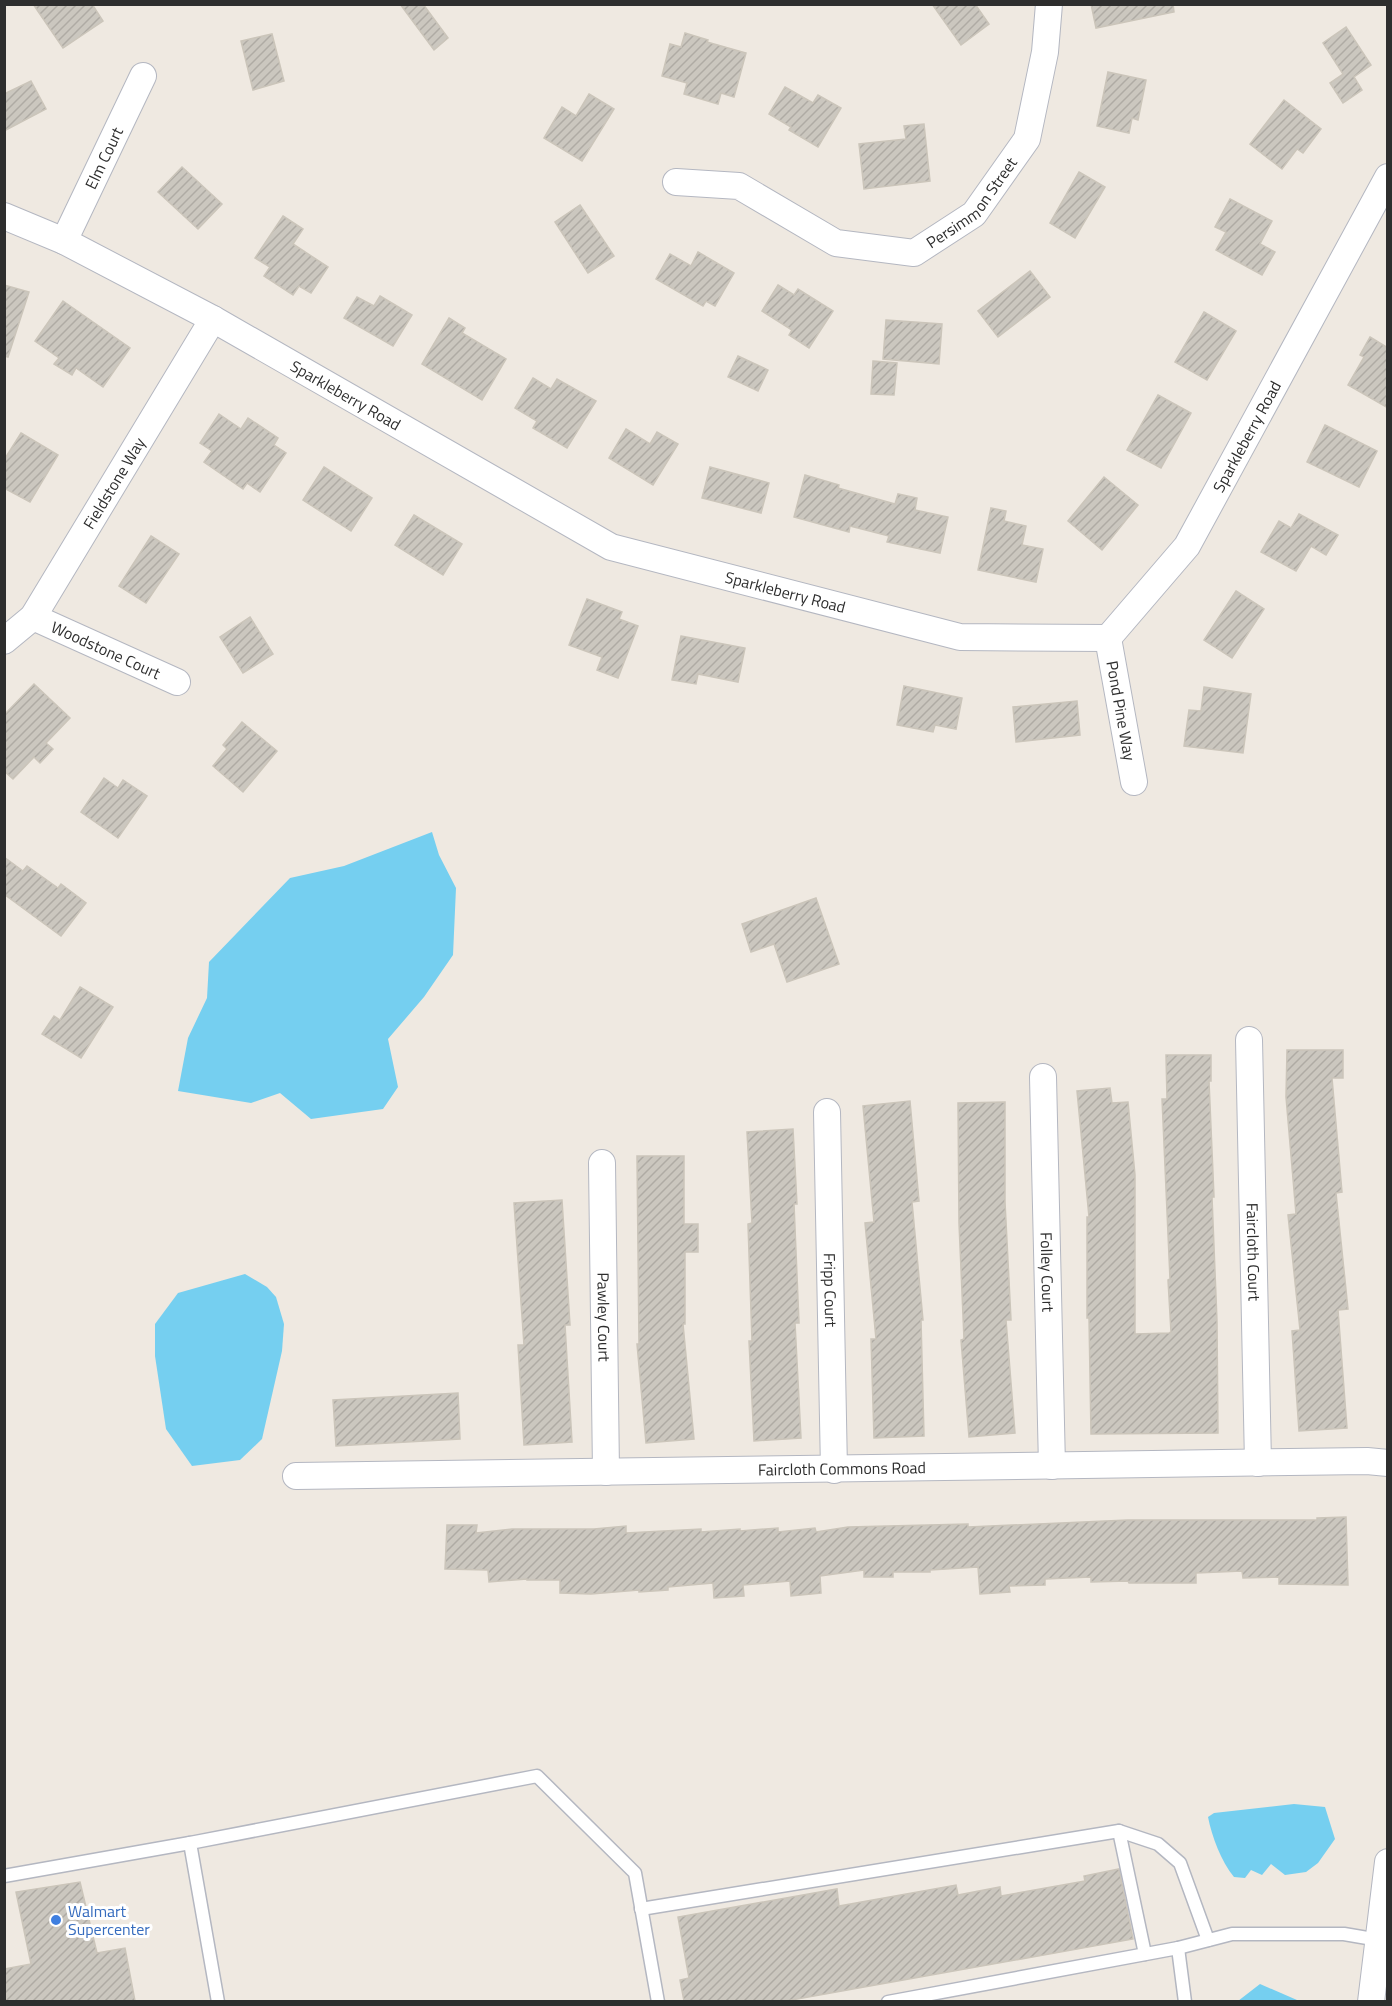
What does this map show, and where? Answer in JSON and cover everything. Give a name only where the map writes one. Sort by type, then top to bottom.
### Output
[{"type":"street","name":"Persimmon Street","points":[[676,182],[739,186],[836,243],[914,253],[974,214],[1027,139],[1045,51],[1049,4]]},
{"type":"street","name":"Elm Court","points":[[64,241],[143,76]]},
{"type":"street","name":"Sparkleberry Road","points":[[4,216],[64,241],[213,319],[610,547],[960,637],[1108,638],[1187,546],[1388,177]]},
{"type":"street","name":"Fieldstone Way","points":[[4,641],[33,617],[213,319]]},
{"type":"street","name":"Woodstone Court","points":[[33,617],[177,682]]},
{"type":"street","name":"Pond Pine Way","points":[[1108,638],[1134,782]]},
{"type":"street","name":"Faircloth Court","points":[[1249,1040],[1258,1463]]},
{"type":"street","name":"Folley Court","points":[[1043,1077],[1052,1466]]},
{"type":"street","name":"Fripp Court","points":[[827,1112],[834,1470]]},
{"type":"street","name":"Pawley Court","points":[[602,1163],[606,1472]]},
{"type":"street","name":"Faircloth Commons Road","points":[[296,1476],[1388,1463]]},
{"type":"street","points":[[1371,2001],[1388,1862]]},
{"type":"lane","points":[[4,1876],[190,1843],[537,1776],[635,1873],[658,2001]]},
{"type":"lane","points":[[1119,1831],[1145,1953]]},
{"type":"lane","points":[[641,1909],[1119,1831],[1158,1844],[1180,1863],[1208,1940]]},
{"type":"lane","points":[[190,1843],[218,2001]]},
{"type":"lane","points":[[888,2001],[1178,1948],[1232,1934],[1344,1934],[1379,1940]]},
{"type":"lane","points":[[1178,1948],[1185,2001]]},
{"type":"water","points":[[432,832],[439,855],[456,888],[453,955],[424,997],[388,1039],[398,1087],[383,1109],[311,1119],[280,1093],[251,1103],[178,1091],[188,1038],[207,998],[209,962],[290,878],[344,866]]},
{"type":"water","points":[[245,1274],[267,1287],[276,1297],[284,1324],[282,1351],[262,1439],[240,1460],[192,1466],[166,1429],[155,1356],[155,1324],[178,1293]]},
{"type":"water","points":[[1294,1804],[1325,1807],[1335,1839],[1318,1863],[1306,1872],[1285,1875],[1271,1864],[1262,1875],[1251,1870],[1245,1878],[1234,1877],[1218,1848],[1208,1817],[1214,1813]]},
{"type":"water","points":[[1260,1984],[1297,2000],[1297,2001],[1238,2001]]},
{"type":"building","points":[[33,4],[92,4],[103,21],[63,48]]},
{"type":"building","points":[[400,4],[423,4],[448,38],[434,50]]},
{"type":"building","points":[[932,4],[975,4],[989,24],[961,45]]},
{"type":"building","points":[[1091,4],[1173,4],[1174,12],[1096,28]]},
{"type":"building","points":[[1346,27],[1371,65],[1354,77],[1362,90],[1343,103],[1330,83],[1343,74],[1323,43]]},
{"type":"building","points":[[685,33],[746,53],[734,97],[721,93],[718,104],[684,94],[687,83],[662,76],[670,44],[681,47]]},
{"type":"building","points":[[272,34],[284,81],[253,90],[241,41]]},
{"type":"building","points":[[1108,72],[1146,80],[1138,120],[1132,118],[1129,133],[1097,126]]},
{"type":"building","points":[[31,81],[46,109],[4,131],[4,94]]},
{"type":"building","points":[[785,87],[813,103],[818,95],[841,108],[818,147],[789,130],[791,127],[769,114]]},
{"type":"building","points":[[589,94],[614,109],[582,161],[544,138],[562,107],[576,116]]},
{"type":"building","points":[[1284,100],[1321,129],[1303,153],[1297,149],[1282,169],[1250,144]]},
{"type":"building","points":[[924,124],[930,181],[864,189],[859,144],[906,139],[904,126]]},
{"type":"building","points":[[182,167],[222,204],[198,229],[158,192]]},
{"type":"building","points":[[1079,172],[1105,187],[1075,238],[1050,223]]},
{"type":"building","points":[[1230,199],[1272,221],[1260,244],[1275,252],[1262,275],[1216,250],[1226,232],[1215,227]]},
{"type":"building","points":[[580,205],[614,256],[588,273],[555,222]]},
{"type":"building","points":[[283,216],[303,229],[293,244],[328,267],[311,293],[299,286],[293,295],[264,276],[270,267],[255,258]]},
{"type":"building","points":[[698,252],[734,273],[715,306],[706,301],[703,306],[656,279],[670,254],[691,266]]},
{"type":"building","points":[[1030,271],[1050,297],[998,337],[978,311]]},
{"type":"building","points":[[4,285],[29,292],[8,357],[4,356]]},
{"type":"building","points":[[778,285],[794,295],[798,289],[833,311],[809,348],[789,335],[792,330],[762,311]]},
{"type":"building","points":[[380,296],[412,315],[393,346],[344,318],[357,297],[374,306]]},
{"type":"building","points":[[63,301],[130,348],[103,387],[76,368],[72,375],[54,364],[59,358],[35,341]]},
{"type":"building","points":[[1204,312],[1236,331],[1207,380],[1175,362]]},
{"type":"building","points":[[449,318],[465,328],[462,333],[506,359],[482,400],[422,364]]},
{"type":"building","points":[[886,320],[942,324],[939,364],[883,359]]},
{"type":"building","points":[[1370,337],[1388,348],[1388,408],[1348,385],[1364,357],[1360,355]]},
{"type":"building","points":[[738,356],[768,370],[758,391],[728,377]]},
{"type":"building","points":[[873,361],[897,363],[894,395],[871,394]]},
{"type":"building","points":[[533,378],[551,389],[557,379],[596,401],[567,448],[533,428],[537,421],[515,408]]},
{"type":"building","points":[[1158,395],[1191,413],[1161,468],[1127,450]]},
{"type":"building","points":[[219,414],[241,429],[248,418],[278,438],[274,445],[286,453],[260,492],[247,483],[243,489],[204,462],[212,451],[200,443]]},
{"type":"building","points":[[1325,425],[1377,451],[1359,487],[1307,462]]},
{"type":"building","points":[[626,429],[650,444],[657,432],[678,444],[653,485],[609,458]]},
{"type":"building","points":[[21,433],[58,455],[30,502],[4,488],[4,460]]},
{"type":"building","points":[[324,467],[372,498],[351,531],[303,500]]},
{"type":"building","points":[[710,467],[769,483],[761,513],[702,498]]},
{"type":"building","points":[[805,475],[839,485],[838,488],[895,504],[898,494],[917,498],[915,510],[948,517],[940,553],[887,542],[889,536],[850,526],[849,532],[794,517]]},
{"type":"building","points":[[1104,477],[1138,505],[1102,550],[1068,521]]},
{"type":"building","points":[[991,508],[1006,511],[1004,521],[1026,526],[1022,545],[1043,549],[1036,582],[978,570]]},
{"type":"building","points":[[1299,514],[1338,535],[1326,555],[1311,546],[1296,571],[1261,552],[1279,521],[1291,528]]},
{"type":"building","points":[[414,515],[462,544],[443,575],[395,545]]},
{"type":"building","points":[[151,536],[179,554],[146,603],[119,586]]},
{"type":"building","points":[[1236,591],[1264,609],[1232,658],[1204,640]]},
{"type":"building","points":[[587,599],[622,612],[619,619],[638,626],[618,678],[597,670],[602,657],[569,645]]},
{"type":"building","points":[[250,617],[273,654],[243,673],[220,637]]},
{"type":"building","points":[[681,636],[745,648],[738,682],[698,674],[696,684],[672,680]]},
{"type":"building","points":[[34,684],[70,718],[46,743],[53,749],[40,763],[34,757],[13,779],[4,771],[4,715]]},
{"type":"building","points":[[904,686],[962,698],[956,729],[935,725],[933,732],[897,725]]},
{"type":"building","points":[[1204,687],[1251,694],[1243,753],[1184,746],[1189,710],[1201,711]]},
{"type":"building","points":[[1077,701],[1080,735],[1016,742],[1013,707]]},
{"type":"building","points":[[242,722],[277,751],[243,792],[213,766],[227,749],[223,745]]},
{"type":"building","points":[[104,778],[118,788],[123,780],[147,796],[118,838],[81,812]]},
{"type":"building","points":[[4,857],[23,871],[27,866],[58,888],[61,884],[86,903],[61,936],[4,894]]},
{"type":"building","points":[[816,898],[839,964],[787,982],[774,944],[751,952],[742,924]]},
{"type":"building","points":[[80,987],[113,1007],[81,1058],[42,1034],[54,1016],[60,1020]]},
{"type":"building","points":[[1287,1050],[1343,1050],[1343,1078],[1332,1078],[1342,1192],[1336,1193],[1348,1309],[1338,1310],[1347,1428],[1299,1431],[1292,1331],[1300,1330],[1288,1215],[1296,1214],[1286,1097]]},
{"type":"building","points":[[1166,1055],[1211,1055],[1211,1081],[1209,1081],[1214,1197],[1212,1197],[1217,1321],[1218,1433],[1091,1434],[1089,1318],[1087,1318],[1087,1217],[1089,1217],[1077,1091],[1110,1088],[1112,1103],[1128,1102],[1135,1175],[1135,1334],[1169,1333],[1171,1332],[1168,1280],[1170,1279],[1162,1099],[1167,1099]]},
{"type":"building","points":[[910,1101],[919,1201],[912,1202],[923,1320],[921,1320],[924,1436],[874,1438],[871,1339],[876,1339],[865,1223],[874,1222],[863,1106]]},
{"type":"building","points":[[1005,1102],[1005,1202],[1011,1320],[1006,1320],[1015,1433],[969,1437],[961,1340],[964,1339],[959,1223],[958,1103]]},
{"type":"building","points":[[793,1129],[799,1323],[795,1323],[801,1438],[754,1441],[749,1341],[752,1341],[748,1224],[752,1223],[747,1132]]},
{"type":"building","points":[[637,1156],[684,1156],[684,1224],[698,1224],[698,1252],[685,1252],[685,1324],[683,1324],[694,1439],[646,1443],[637,1344],[639,1344]]},
{"type":"building","points":[[562,1200],[570,1325],[565,1325],[572,1442],[524,1445],[518,1345],[524,1345],[514,1203]]},
{"type":"building","points":[[458,1393],[460,1439],[336,1446],[333,1400]]},
{"type":"building","points":[[1346,1517],[1348,1585],[1279,1584],[1279,1577],[1243,1578],[1242,1571],[1196,1573],[1196,1583],[1091,1582],[1091,1577],[1045,1579],[1045,1585],[1009,1586],[1010,1592],[980,1594],[978,1567],[930,1570],[930,1572],[893,1572],[893,1577],[864,1577],[864,1570],[820,1576],[821,1593],[791,1596],[790,1581],[743,1585],[744,1596],[714,1598],[713,1583],[639,1592],[639,1590],[591,1594],[560,1593],[560,1580],[527,1579],[489,1582],[488,1570],[445,1569],[447,1525],[477,1525],[476,1533],[512,1529],[594,1529],[626,1526],[626,1533],[778,1528],[778,1532],[815,1528],[816,1532],[848,1527],[968,1524],[968,1527],[1128,1520],[1317,1520],[1317,1518]]},
{"type":"building","points":[[1119,1869],[1133,1939],[786,2001],[684,2001],[680,1980],[689,1978],[678,1917],[837,1889],[839,1906],[956,1885],[958,1895],[1000,1887],[1001,1896],[1085,1881],[1084,1876]]},
{"type":"building","name":"Walmart Supercenter","points":[[80,1882],[97,1953],[125,1948],[135,2001],[4,2001],[4,1969],[31,1964],[16,1892]]},
{"type":"place","name":"Walmart Supercenter","points":[[56,1920]]}]
